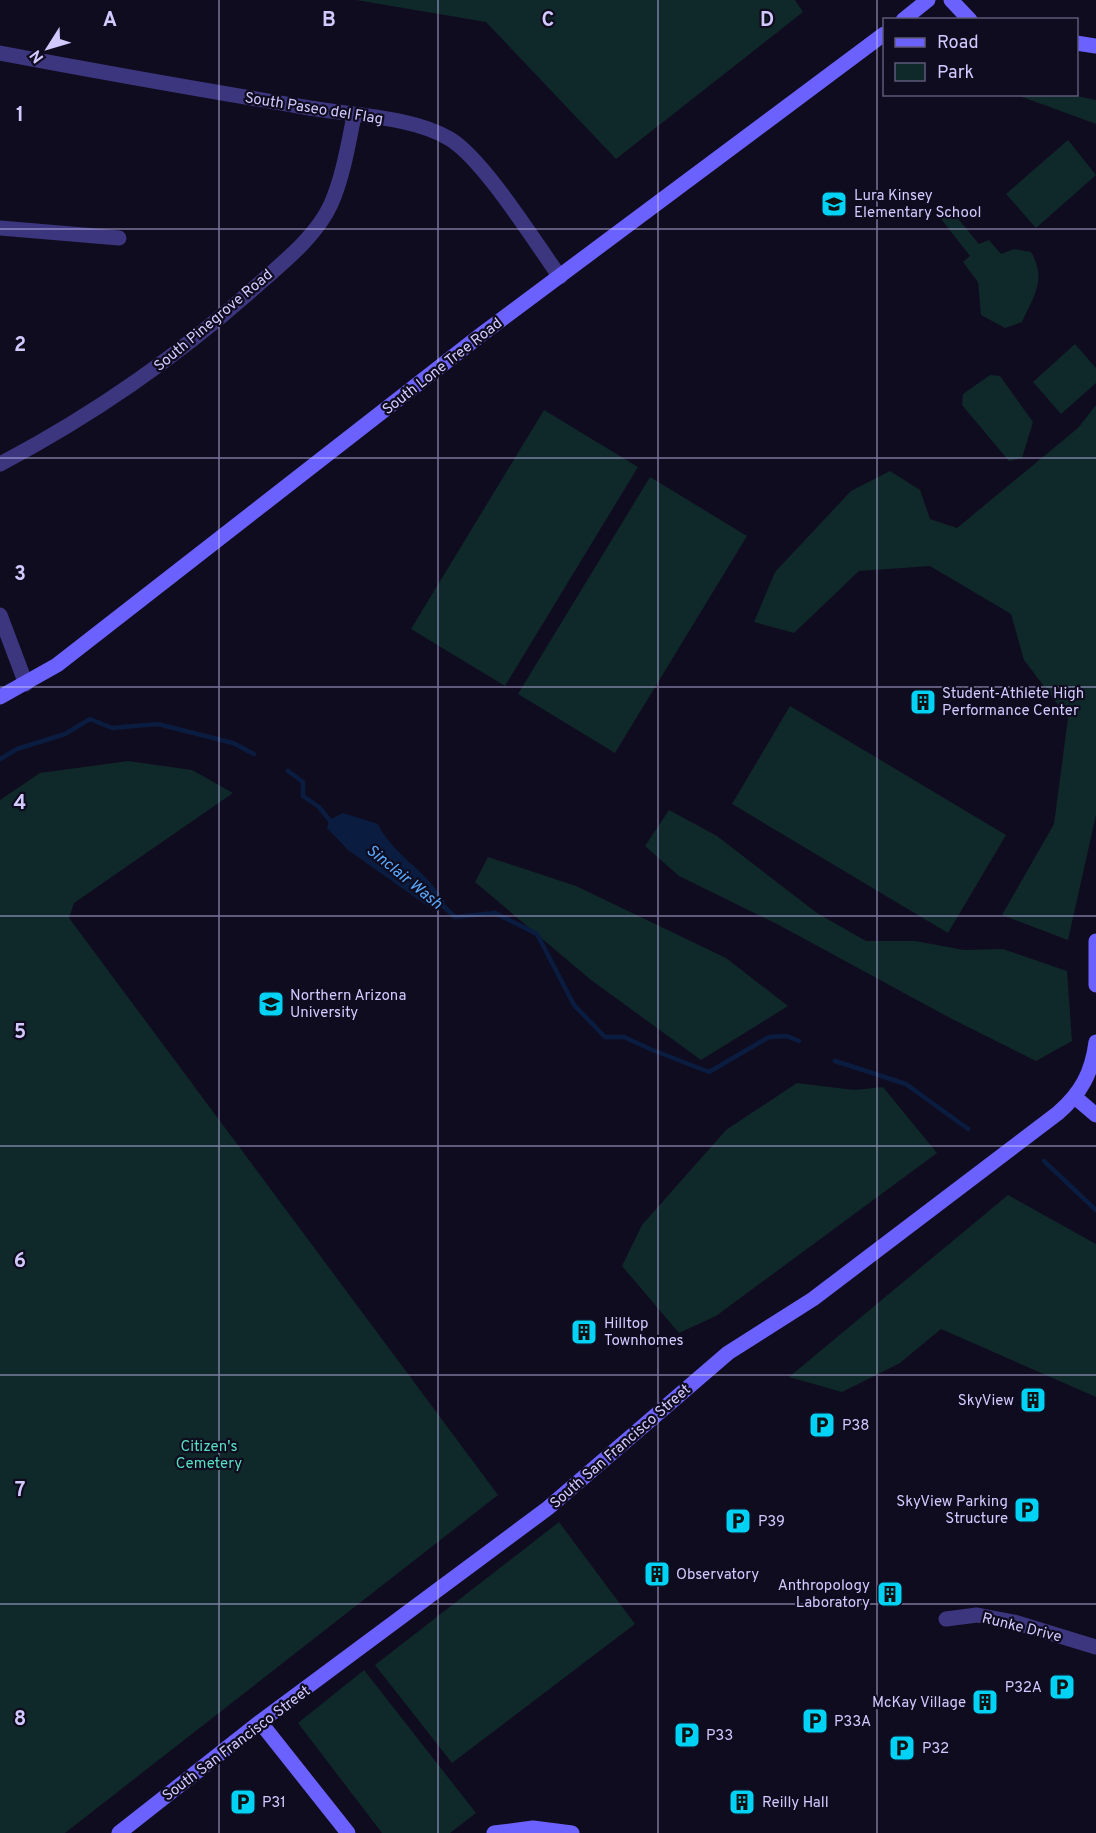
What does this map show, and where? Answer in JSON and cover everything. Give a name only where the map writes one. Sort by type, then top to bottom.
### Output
[{"type":"street","points":[[906,18],[928,0]]},
{"type":"street","points":[[951,0],[968,18]]},
{"type":"street","name":"South Lone Tree Road","points":[[0,698],[57,665],[482,334],[883,35]]},
{"type":"street","points":[[1078,43],[1096,46]]},
{"type":"street","name":"South Paseo del Flag","points":[[0,53],[354,116],[412,124],[452,140],[481,169],[560,277]]},
{"type":"street","name":"South Pinegrove Road","points":[[0,464],[123,392],[208,327],[311,234],[331,205],[354,116]]},
{"type":"street","points":[[0,228],[120,238]]},
{"type":"street","points":[[0,615],[26,684]]},
{"type":"street","points":[[1096,941],[1096,985]]},
{"type":"street","name":"South San Francisco Street","points":[[119,1833],[260,1722],[548,1508],[728,1353],[813,1299],[1076,1098],[1092,1068],[1096,1042]]},
{"type":"street","points":[[1076,1098],[1096,1114]]},
{"type":"street","name":"Runke Drive","points":[[946,1619],[977,1615],[1014,1622],[1096,1647]]},
{"type":"street","points":[[260,1722],[348,1833]]},
{"type":"street","points":[[494,1833],[533,1828],[572,1833]]},
{"type":"green space","points":[[356,0],[795,0],[803,12],[616,159],[486,22]]},
{"type":"green space","points":[[1020,96],[1077,96],[1096,100],[1096,124]]},
{"type":"green space","points":[[1068,140],[1096,175],[1036,228],[1006,194]]},
{"type":"green space","points":[[950,209],[979,244],[989,240],[1001,254],[1014,249],[1031,252],[1038,271],[1037,287],[1022,322],[1005,328],[981,315],[978,282],[963,262],[970,256],[938,215]]},
{"type":"green space","points":[[1075,344],[1096,368],[1096,383],[1061,414],[1033,382]]},
{"type":"green space","points":[[990,375],[1000,376],[1033,422],[1022,458],[1009,461],[962,405],[963,394]]},
{"type":"green space","points":[[1096,405],[1096,815],[1068,940],[1002,915],[1054,824],[1068,718],[1024,660],[1011,614],[930,566],[859,571],[794,633],[754,622],[775,572],[851,491],[890,471],[920,490],[930,519],[957,528],[1078,428]]},
{"type":"green space","points":[[544,410],[638,467],[505,686],[411,629]]},
{"type":"green space","points":[[650,477],[747,536],[615,753],[518,694]]},
{"type":"green space","points":[[790,706],[1006,835],[948,933],[732,804]]},
{"type":"green space","name":"Citizen's Cemetery","points":[[128,761],[192,770],[233,793],[74,903],[69,918],[498,1495],[65,1833],[0,1833],[0,800],[40,773]]},
{"type":"green space","points":[[669,810],[717,836],[817,913],[866,941],[915,941],[964,950],[1003,949],[1067,971],[1072,1041],[1036,1061],[950,1018],[777,924],[679,876],[645,846]]},
{"type":"green space","points":[[488,857],[576,886],[726,958],[788,1006],[701,1060],[591,980],[475,882]]},
{"type":"green space","points":[[797,1083],[854,1090],[883,1087],[937,1153],[716,1316],[679,1333],[622,1266],[642,1225],[726,1130]]},
{"type":"green space","points":[[1008,1195],[1096,1244],[1096,1397],[941,1329],[900,1363],[842,1392],[789,1377]]},
{"type":"green space","points":[[559,1522],[635,1624],[452,1763],[375,1665]]},
{"type":"green space","points":[[364,1670],[476,1813],[450,1833],[382,1833],[298,1723]]},
{"type":"water","points":[[343,813],[378,824],[392,844],[438,891],[445,902],[444,907],[433,908],[423,903],[348,850],[327,828],[329,820]]},
{"type":"waterway","name":"Sinclair Wash","points":[[0,759],[17,749],[65,734],[90,719],[112,728],[158,724],[233,743],[254,754]]},
{"type":"waterway","name":"Sinclair Wash","points":[[288,771],[303,782],[303,796],[319,807],[332,823]]},
{"type":"waterway","name":"Sinclair Wash","points":[[440,903],[455,917],[495,913],[537,934],[574,1005],[605,1037],[624,1037],[709,1072],[769,1037],[787,1036],[799,1041]]},
{"type":"waterway","name":"Sinclair Wash","points":[[835,1061],[906,1084],[968,1129]]},
{"type":"waterway","name":"Sinclair Wash","points":[[1044,1161],[1096,1210]]},
{"type":"place","name":"Lura Kinsey Elementary School","points":[[834,204]]},
{"type":"place","name":"Student-Athlete High Performance Center","points":[[923,702]]},
{"type":"place","name":"Northern Arizona University","points":[[271,1004]]},
{"type":"place","name":"Hilltop Townhomes","points":[[584,1332]]},
{"type":"place","name":"SkyView","points":[[1033,1400]]},
{"type":"place","name":"P38","points":[[822,1425]]},
{"type":"place","name":"SkyView Parking Structure","points":[[1027,1510]]},
{"type":"place","name":"P39","points":[[738,1521]]},
{"type":"place","name":"Observatory","points":[[657,1574]]},
{"type":"place","name":"Anthropology Laboratory","points":[[890,1594]]},
{"type":"place","name":"P32A","points":[[1062,1687]]},
{"type":"place","name":"McKay Village","points":[[985,1702]]},
{"type":"place","name":"P33A","points":[[815,1721]]},
{"type":"place","name":"P33","points":[[687,1735]]},
{"type":"place","name":"P32","points":[[902,1748]]},
{"type":"place","name":"P31","points":[[243,1802]]},
{"type":"place","name":"Reilly Hall","points":[[742,1802]]}]
